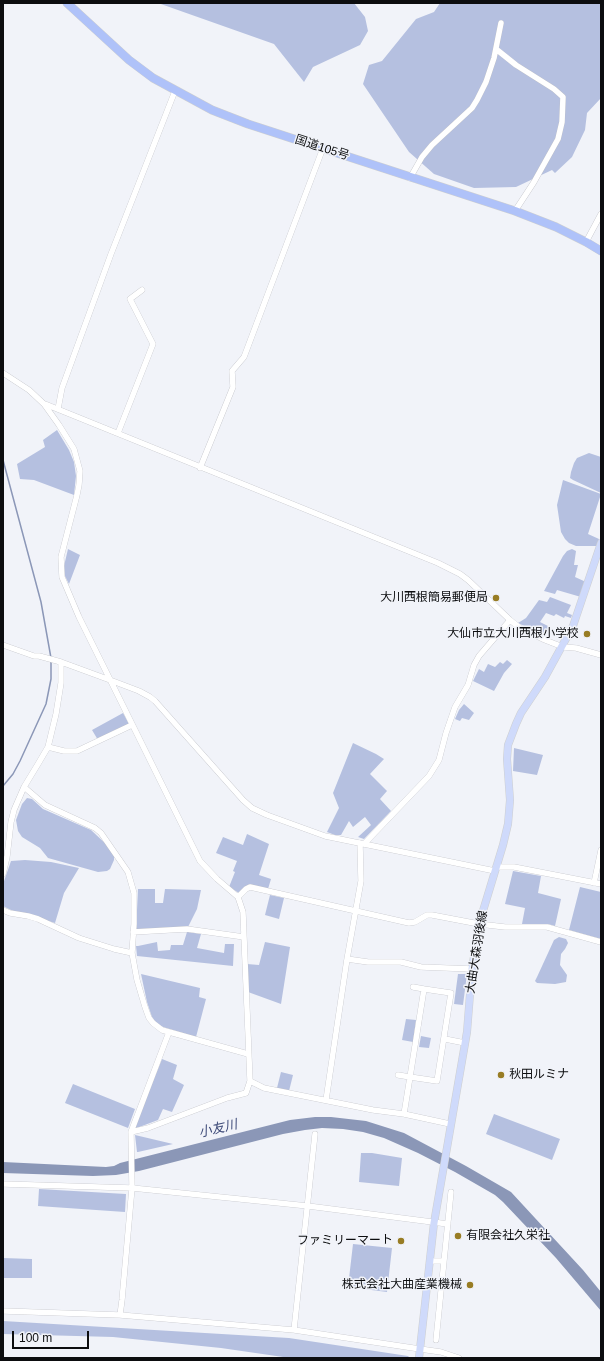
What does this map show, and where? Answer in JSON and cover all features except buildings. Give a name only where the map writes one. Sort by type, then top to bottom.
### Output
[{"type":"highway","name":"国道105号","points":[[67,3],[129,60],[153,78],[212,110],[248,124],[515,211],[556,227],[601,251]]},
{"type":"main road","name":"大曲大森羽後線","points":[[419,1358],[434,1223],[465,1043],[472,969],[479,924],[508,824],[510,800],[507,759],[508,745],[521,713],[563,647],[579,611],[601,543]]},
{"type":"street","points":[[410,178],[422,157],[432,145],[472,108],[477,100],[486,82],[496,49],[501,23]]},
{"type":"street","points":[[496,49],[554,89],[563,97],[562,122],[558,139],[534,182],[515,211]]},
{"type":"street","points":[[58,409],[62,388],[111,254],[175,91]]},
{"type":"street","points":[[200,468],[233,388],[232,371],[244,357],[323,148]]},
{"type":"street","points":[[586,242],[601,214]]},
{"type":"street","points":[[118,433],[153,344],[130,299],[142,290]]},
{"type":"street","points":[[3,373],[29,390],[44,404],[74,449],[80,471],[77,495],[62,557],[62,577],[79,617],[200,861],[216,879],[238,897],[243,912],[250,1081],[245,1095],[227,1098],[148,1128],[131,1132]]},
{"type":"street","points":[[44,404],[449,568],[468,580],[520,628],[563,647],[576,648],[601,655]]},
{"type":"street","points":[[326,1100],[361,881],[362,843],[428,776],[434,768],[439,760],[455,707],[468,685],[474,665],[479,656],[510,620]]},
{"type":"street","points":[[3,645],[34,656],[61,662],[110,680],[139,691],[155,701],[243,800],[252,808],[267,815],[325,836],[496,869],[514,867],[601,884]]},
{"type":"street","points":[[3,874],[7,857],[11,817],[24,787],[48,747],[61,683],[61,662]]},
{"type":"street","points":[[48,747],[64,751],[77,751],[132,725]]},
{"type":"street","points":[[24,787],[45,805],[95,828],[101,833],[128,872],[132,882],[135,908],[132,953],[137,980],[149,1018],[157,1027],[169,1032],[248,1054]]},
{"type":"street","points":[[594,883],[601,850]]},
{"type":"street","points":[[238,897],[250,887],[409,923],[415,922],[427,915],[432,915],[479,924],[505,927],[547,926],[601,942]]},
{"type":"street","points":[[3,910],[38,919],[79,938],[132,953]]},
{"type":"street","points":[[133,932],[186,929],[244,937]]},
{"type":"street","points":[[348,959],[368,962],[401,962],[421,966],[472,969]]},
{"type":"street","points":[[398,1075],[437,1081],[445,1039],[451,993],[413,987]]},
{"type":"street","points":[[404,1114],[424,989]]},
{"type":"street","points":[[120,1315],[132,1188],[131,1132],[169,1032]]},
{"type":"street","points":[[445,1039],[465,1043]]},
{"type":"street","points":[[250,1081],[264,1088],[450,1124]]},
{"type":"street","points":[[294,1330],[315,1134]]},
{"type":"street","points":[[3,1184],[132,1188],[308,1206],[448,1224]]},
{"type":"street","points":[[436,1340],[451,1192]]},
{"type":"street","points":[[430,1261],[444,1261]]},
{"type":"street","points":[[3,1311],[120,1315],[294,1330],[441,1352],[459,1358]]},
{"type":"shaded area","points":[[158,3],[354,3],[365,17],[368,31],[360,45],[313,67],[304,82],[274,44]]},
{"type":"shaded area","points":[[440,3],[601,3],[601,98],[587,113],[585,130],[572,157],[555,173],[552,170],[516,187],[474,188],[434,174],[409,152],[363,84],[369,65],[382,61],[416,19],[434,12]]},
{"type":"shaded area","points":[[57,430],[69,450],[74,462],[76,476],[74,495],[34,480],[20,479],[17,464],[45,447],[43,440]]},
{"type":"shaded area","points":[[589,453],[601,457],[601,493],[570,478],[577,458]]},
{"type":"shaded area","points":[[563,480],[601,494],[588,534],[599,539],[597,546],[576,546],[569,543],[561,532],[557,505]]},
{"type":"shaded area","points":[[68,549],[80,555],[69,584],[64,574],[64,566]]},
{"type":"shaded area","points":[[572,549],[576,551],[574,565],[578,565],[575,577],[586,582],[581,597],[557,590],[555,594],[544,591],[563,556],[567,551]]},
{"type":"shaded area","points":[[550,597],[571,605],[567,613],[572,615],[571,618],[565,616],[564,618],[556,614],[554,616],[546,613],[540,622],[550,627],[545,636],[518,623],[526,618],[539,600],[547,602]]},
{"type":"shaded area","points":[[507,660],[512,664],[504,673],[494,691],[473,681],[479,669],[484,672],[488,664],[495,667],[500,662],[503,664]]},
{"type":"shaded area","points":[[464,704],[474,713],[469,720],[462,718],[460,721],[455,719],[459,710]]},
{"type":"shaded area","points":[[123,713],[129,724],[98,740],[92,730]]},
{"type":"shaded area","points":[[353,743],[384,759],[370,774],[387,791],[380,799],[391,811],[364,839],[358,837],[371,825],[365,817],[353,827],[349,821],[341,835],[335,835],[327,832],[339,808],[333,793]]},
{"type":"shaded area","points":[[514,748],[543,755],[537,775],[513,771]]},
{"type":"shaded area","points":[[27,798],[32,799],[43,809],[91,830],[108,846],[114,855],[114,860],[110,869],[107,871],[98,872],[48,858],[40,848],[22,837],[18,831],[16,820],[22,804]]},
{"type":"shaded area","points":[[247,834],[269,844],[259,875],[271,879],[268,889],[250,885],[239,893],[229,887],[235,872],[233,871],[237,861],[216,853],[223,837],[243,845]]},
{"type":"shaded area","points":[[25,860],[51,862],[79,868],[64,893],[55,923],[13,911],[3,906],[3,884],[11,861]]},
{"type":"shaded area","points":[[513,871],[541,876],[538,893],[561,899],[555,926],[548,924],[522,924],[525,908],[505,904]]},
{"type":"shaded area","points":[[580,887],[601,892],[601,939],[569,930]]},
{"type":"shaded area","points":[[138,889],[155,889],[155,903],[163,903],[165,889],[201,890],[197,909],[188,927],[136,931]]},
{"type":"shaded area","points":[[270,895],[284,898],[279,919],[265,915]]},
{"type":"shaded area","points":[[187,932],[201,934],[197,948],[224,953],[225,944],[234,944],[233,966],[137,956],[136,946],[157,942],[158,951],[170,950],[171,945],[183,945]]},
{"type":"shaded area","points":[[559,937],[566,939],[568,943],[561,954],[560,965],[567,975],[566,982],[555,984],[537,983],[535,981],[554,940]]},
{"type":"shaded area","points":[[265,942],[290,947],[281,1004],[248,992],[247,964],[259,965]]},
{"type":"shaded area","points":[[141,974],[200,988],[199,997],[206,999],[196,1037],[157,1024],[152,1017],[147,1002]]},
{"type":"shaded area","points":[[458,974],[467,974],[463,1005],[454,1004]]},
{"type":"shaded area","points":[[406,1019],[416,1020],[413,1042],[402,1040]]},
{"type":"shaded area","points":[[421,1036],[431,1038],[429,1048],[419,1047]]},
{"type":"shaded area","points":[[162,1059],[177,1065],[173,1079],[184,1085],[172,1112],[163,1109],[158,1120],[134,1129]]},
{"type":"shaded area","points":[[281,1072],[293,1075],[289,1091],[277,1088]]},
{"type":"shaded area","points":[[73,1084],[135,1109],[128,1128],[65,1103]]},
{"type":"shaded area","points":[[494,1114],[560,1139],[552,1160],[486,1134]]},
{"type":"shaded area","points":[[331,1117],[366,1121],[404,1133],[511,1192],[583,1270],[601,1292],[601,1311],[556,1258],[495,1195],[418,1153],[384,1138],[363,1132],[322,1128],[305,1130],[283,1134],[139,1171],[116,1175],[93,1176],[3,1173],[3,1162],[106,1167],[114,1166],[120,1163],[290,1120]]},
{"type":"shaded area","points":[[135,1135],[173,1144],[137,1152]]},
{"type":"shaded area","points":[[361,1153],[372,1153],[402,1158],[399,1186],[359,1182]]},
{"type":"shaded area","points":[[39,1189],[126,1194],[125,1212],[38,1206]]},
{"type":"shaded area","points":[[353,1244],[392,1248],[387,1292],[348,1287]]},
{"type":"shaded area","points":[[3,1258],[32,1259],[32,1278],[3,1278]]},
{"type":"shaded area","points":[[3,1321],[289,1338],[408,1356],[410,1358],[290,1358],[221,1348],[113,1337],[3,1334]]},
{"type":"waterway","points":[[3,460],[41,602],[51,658]]},
{"type":"waterway","points":[[3,786],[13,774],[20,761],[46,704],[51,679],[51,662]]},
{"type":"place","name":"大川西根簡易郵便局","points":[[496,598]]},
{"type":"place","name":"大仙市立大川西根小学校","points":[[587,634]]},
{"type":"place","name":"秋田ルミナ","points":[[501,1075]]},
{"type":"place","name":"有限会社久栄社","points":[[458,1236]]},
{"type":"place","name":"ファミリーマート","points":[[401,1241]]},
{"type":"place","name":"株式会社大曲産業機械","points":[[470,1285]]},
{"type":"water label","name":"小友川","points":[[218,1129]]}]
